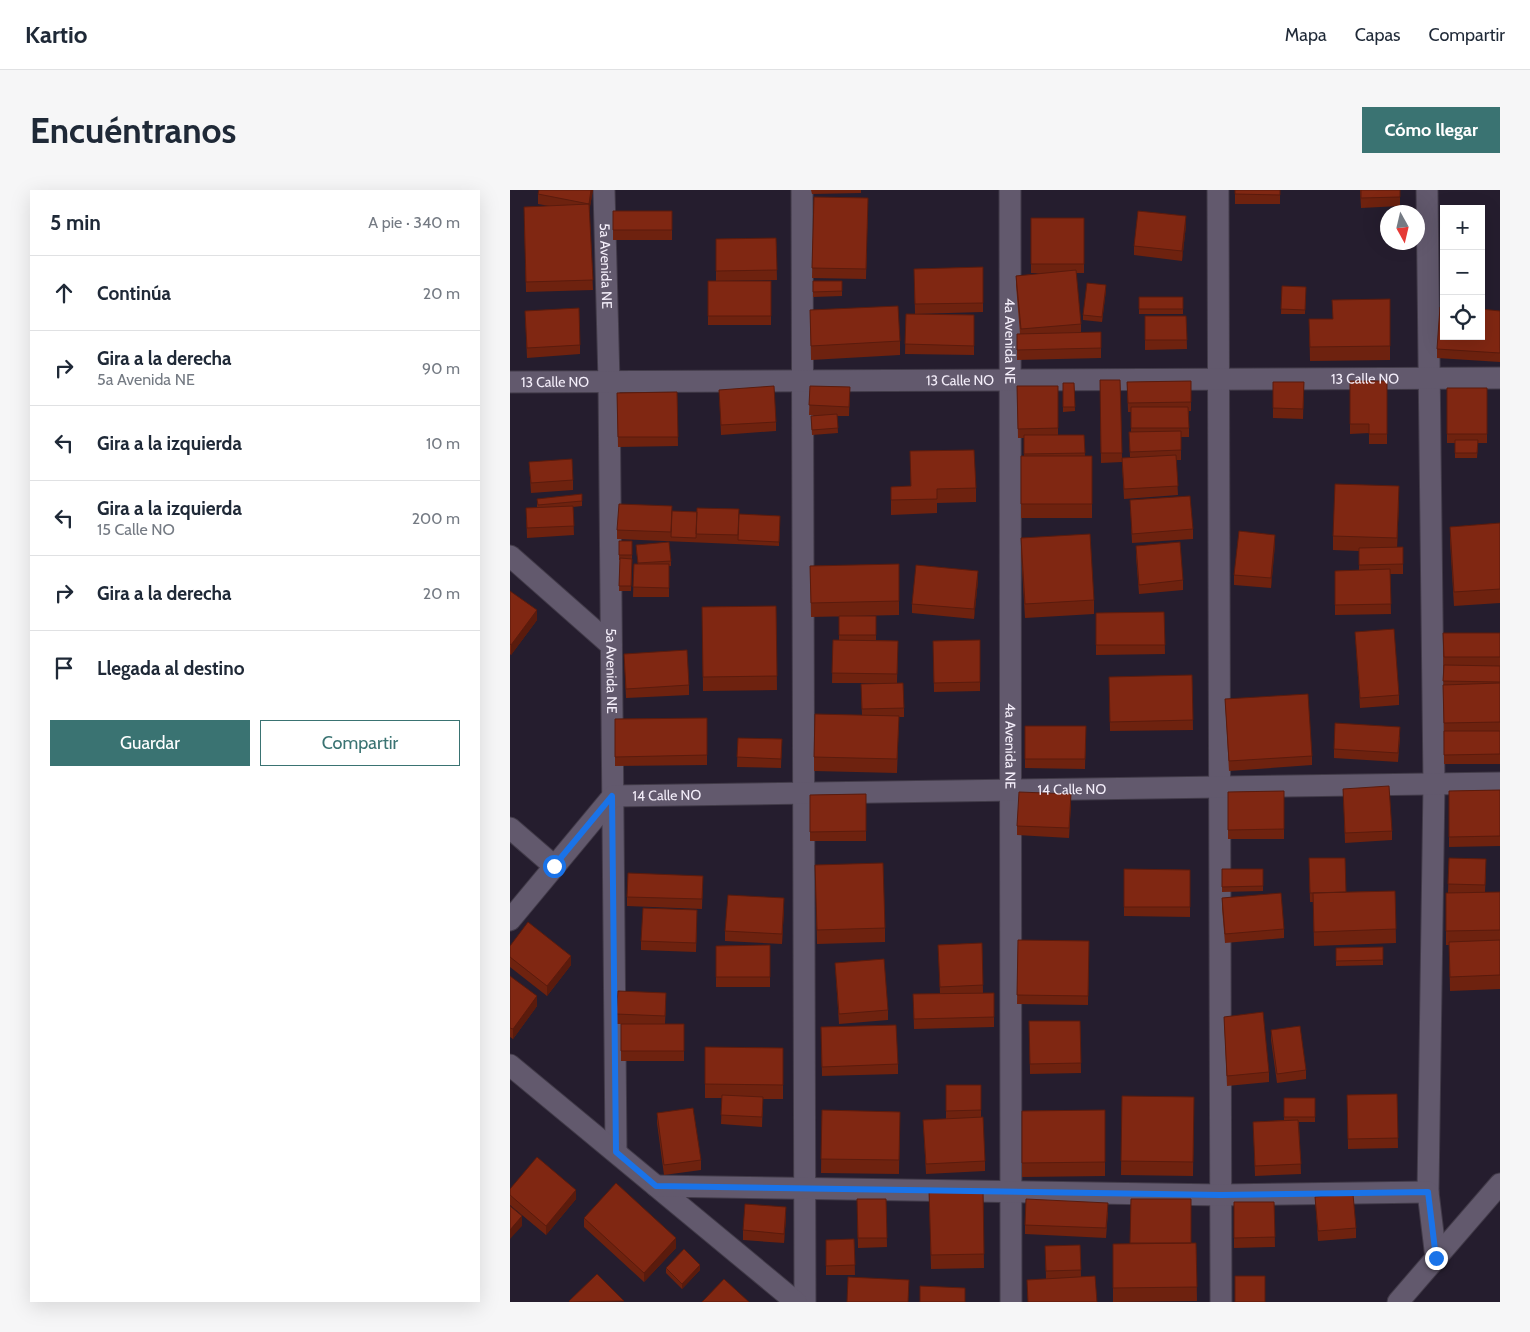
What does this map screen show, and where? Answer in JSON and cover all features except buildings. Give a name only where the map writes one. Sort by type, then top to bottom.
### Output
[{"type":"street","name":"5a Avenida NE","points":[[604,190],[609,382],[616,1152]]},
{"type":"street","points":[[802,190],[805,1302]]},
{"type":"street","name":"4a Avenida NE","points":[[1010,190],[1011,1302]]},
{"type":"street","points":[[1218,190],[1221,1302]]},
{"type":"street","points":[[1427,190],[1434,784],[1428,1192],[1436,1258]]},
{"type":"street","name":"13 Calle NO","points":[[510,382],[1500,378]]},
{"type":"street","points":[[510,556],[611,645]]},
{"type":"street","name":"14 Calle NO","points":[[612,796],[1500,783]]},
{"type":"street","points":[[510,920],[612,796]]},
{"type":"street","points":[[510,828],[554,866]]},
{"type":"street","points":[[510,1065],[796,1302]]},
{"type":"street","points":[[1398,1302],[1500,1184]]},
{"type":"street","points":[[656,1186],[1221,1195],[1428,1192]]},
{"type":"route","points":[[554,866],[612,796],[616,1152],[656,1186],[1221,1195],[1428,1192],[1436,1258]]}]
